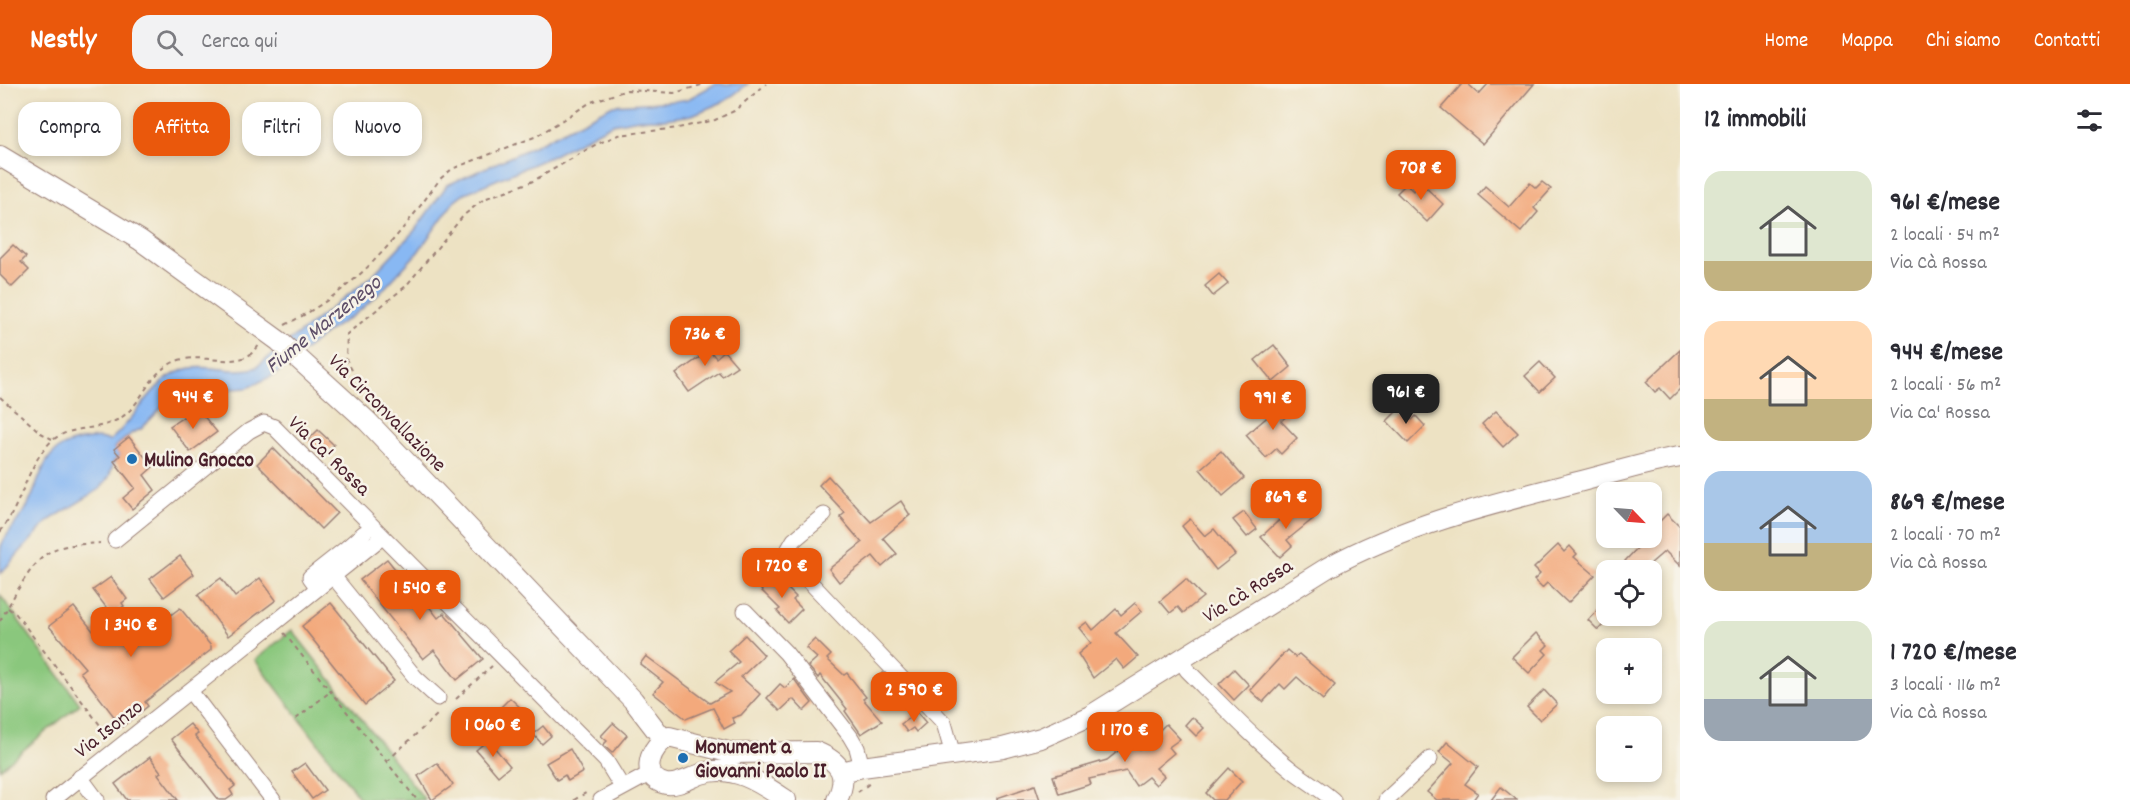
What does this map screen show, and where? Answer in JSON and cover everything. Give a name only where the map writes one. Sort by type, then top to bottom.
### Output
[{"type":"main road","name":"Via Circonvallazione","points":[[0,156],[140,240],[304,363],[367,421],[633,700],[663,739]]},
{"type":"main road","name":"Via Cà Rossa","points":[[842,772],[862,767],[1003,748],[1041,738],[1090,716],[1327,568],[1366,547],[1401,532],[1509,499],[1680,457]]},
{"type":"main road","points":[[786,800],[758,782],[730,772],[704,773],[674,784],[664,784],[651,773],[648,763],[651,752],[663,739],[676,737],[706,747],[752,754],[816,752],[828,757],[842,772],[844,786],[837,800]]},
{"type":"street","name":"Via Ca' Rossa","points":[[115,540],[249,431],[264,423],[284,434],[382,537]]},
{"type":"street","points":[[824,515],[794,540],[787,552],[789,560],[944,723],[953,755]]},
{"type":"street","points":[[273,800],[190,691],[333,576],[364,533]]},
{"type":"street","points":[[318,588],[310,577],[382,537],[606,761],[622,787]]},
{"type":"street","points":[[333,576],[415,677],[438,698]]},
{"type":"street","points":[[745,611],[786,653],[850,736],[857,748],[862,767]]},
{"type":"street","points":[[1181,660],[1187,670],[1238,722],[1294,772],[1311,781],[1333,800]]},
{"type":"street","name":"Via Isonzo","points":[[53,800],[190,691]]},
{"type":"street","points":[[706,747],[730,772]]},
{"type":"street","points":[[1386,800],[1430,759]]},
{"type":"street","points":[[601,800],[651,773]]},
{"type":"street","points":[[80,777],[97,800]]},
{"type":"path","points":[[0,532],[15,512],[37,461],[51,438],[73,429],[116,421],[129,412],[154,376],[169,364],[184,357],[231,361],[253,354],[272,337],[340,292],[381,256],[440,179],[452,169],[537,136],[591,102],[627,90],[674,93],[705,84]]},
{"type":"path","points":[[426,483],[426,455],[358,383],[346,359],[347,334],[406,286],[464,215],[484,199],[533,181],[595,145],[618,135],[689,127],[715,120],[734,111],[766,84]]},
{"type":"path","points":[[0,397],[41,434],[51,438]]},
{"type":"path","points":[[0,621],[24,579],[52,550],[115,540]]},
{"type":"path","points":[[8,608],[16,614],[113,742]]},
{"type":"path","points":[[281,618],[286,624],[284,633],[417,800]]},
{"type":"path","points":[[456,699],[502,656]]},
{"type":"path","points":[[296,719],[331,691]]},
{"type":"path","points":[[387,761],[437,715]]},
{"type":"green space","points":[[0,595],[80,704],[0,769]]},
{"type":"green space","points":[[292,630],[425,800],[361,800],[255,660]]},
{"type":"water","name":"Fiume Marzenego","points":[[715,84],[748,84],[725,101],[692,115],[665,119],[639,119],[612,124],[550,157],[463,194],[455,200],[418,252],[379,294],[357,313],[327,332],[276,374],[247,388],[176,393],[141,429],[132,433],[114,448],[120,456],[114,461],[109,477],[100,489],[48,521],[0,574],[1,546],[27,507],[45,464],[58,449],[82,440],[99,438],[109,441],[156,388],[178,372],[199,367],[239,370],[255,368],[371,277],[415,230],[447,185],[528,149],[613,105],[688,99]]},
{"type":"building","points":[[1462,84],[1468,84],[1479,94],[1488,84],[1534,84],[1483,144],[1441,108]]},
{"type":"building","points":[[1542,182],[1551,189],[1534,208],[1538,212],[1521,232],[1478,195],[1485,186],[1509,207],[1530,183],[1536,188]]},
{"type":"building","points":[[1421,183],[1443,204],[1427,222],[1397,193],[1406,184],[1413,191]]},
{"type":"building","points":[[13,245],[26,257],[21,262],[29,270],[12,287],[0,275],[0,258]]},
{"type":"building","points":[[1219,274],[1228,284],[1213,296],[1205,286]]},
{"type":"building","points":[[701,341],[716,358],[724,351],[737,366],[722,376],[719,372],[689,392],[676,374],[700,357],[692,347]]},
{"type":"building","points":[[1274,345],[1291,367],[1273,382],[1255,360]]},
{"type":"building","points":[[1680,350],[1680,389],[1670,399],[1660,388],[1655,392],[1646,382]]},
{"type":"building","points":[[1540,362],[1555,378],[1540,392],[1525,376]]},
{"type":"building","points":[[1276,398],[1290,413],[1281,421],[1297,438],[1281,454],[1276,449],[1266,458],[1246,435],[1271,414],[1265,408]]},
{"type":"building","points":[[197,408],[217,432],[190,452],[170,426]]},
{"type":"building","points":[[1400,408],[1412,420],[1416,416],[1425,426],[1408,443],[1387,421]]},
{"type":"building","points":[[1496,411],[1518,433],[1503,447],[1482,424]]},
{"type":"building","points":[[318,430],[334,445],[323,456],[308,440]]},
{"type":"building","points":[[129,437],[153,467],[144,475],[155,490],[132,509],[123,498],[135,488],[114,461],[120,456],[114,449]]},
{"type":"building","points":[[273,448],[337,513],[321,529],[257,464]]},
{"type":"building","points":[[1221,451],[1244,478],[1223,496],[1200,469]]},
{"type":"building","points":[[828,476],[871,522],[901,501],[910,515],[883,538],[897,554],[882,567],[873,556],[839,582],[829,569],[862,543],[840,517],[845,513],[819,485]]},
{"type":"building","points":[[1302,506],[1313,519],[1287,540],[1292,546],[1280,557],[1261,537],[1289,511],[1293,514]]},
{"type":"building","points":[[1244,512],[1257,529],[1247,537],[1233,520]]},
{"type":"building","points":[[1667,514],[1680,527],[1680,566],[1665,551],[1655,560],[1626,560],[1637,548],[1662,548],[1662,519]]},
{"type":"building","points":[[1190,519],[1205,536],[1214,529],[1235,555],[1216,570],[1182,526]]},
{"type":"building","points":[[1558,545],[1564,552],[1570,546],[1577,554],[1574,557],[1595,575],[1568,603],[1547,583],[1542,588],[1534,580],[1540,574],[1534,568]]},
{"type":"building","points":[[180,556],[194,574],[164,597],[150,579]]},
{"type":"building","points":[[387,559],[411,589],[414,587],[438,618],[444,613],[483,659],[457,680],[434,650],[423,659],[360,580]]},
{"type":"building","points":[[775,576],[796,597],[793,600],[802,609],[788,623],[777,611],[780,609],[761,590]]},
{"type":"building","points":[[111,577],[127,599],[122,603],[124,606],[112,615],[93,590]]},
{"type":"building","points":[[221,578],[235,597],[260,578],[276,600],[228,636],[198,595]]},
{"type":"building","points":[[1186,579],[1203,597],[1183,613],[1178,607],[1170,613],[1160,601]]},
{"type":"building","points":[[331,603],[394,681],[365,705],[302,626]]},
{"type":"building","points":[[1135,603],[1142,611],[1116,633],[1138,657],[1124,669],[1116,659],[1093,678],[1078,654],[1091,643],[1079,628],[1087,622],[1093,630],[1116,609],[1121,615]]},
{"type":"building","points":[[74,607],[93,631],[119,614],[137,640],[180,608],[211,646],[211,650],[145,702],[148,706],[122,727],[80,672],[85,668],[49,626]]},
{"type":"building","points":[[1596,612],[1596,626],[1602,626],[1598,630],[1588,620]]},
{"type":"building","points":[[1536,633],[1548,645],[1543,650],[1547,654],[1529,673],[1512,657]]},
{"type":"building","points":[[745,635],[764,655],[741,677],[760,694],[741,715],[732,718],[735,723],[724,729],[713,708],[686,719],[653,693],[663,682],[640,664],[646,656],[710,703],[730,692],[715,682],[739,662],[728,651]]},
{"type":"building","points":[[815,639],[831,655],[827,659],[844,675],[847,673],[866,697],[863,699],[882,721],[861,734],[845,711],[847,709],[820,675],[818,678],[808,666],[817,658],[806,648]]},
{"type":"building","points":[[1287,650],[1295,657],[1299,654],[1335,685],[1323,700],[1297,677],[1285,689],[1280,684],[1263,702],[1250,690]]},
{"type":"building","points":[[1234,669],[1249,685],[1234,700],[1219,684]]},
{"type":"building","points":[[883,673],[898,688],[892,694],[877,678]]},
{"type":"building","points":[[794,679],[812,703],[804,711],[793,699],[780,711],[767,698],[780,684],[785,688]]},
{"type":"building","points":[[1544,690],[1557,704],[1540,720],[1527,707]]},
{"type":"building","points":[[510,698],[524,711],[506,729],[492,716]]},
{"type":"building","points":[[917,712],[926,723],[916,732],[913,728],[907,732],[901,724]]},
{"type":"building","points":[[1192,717],[1204,728],[1196,736],[1185,725]]},
{"type":"building","points":[[613,723],[627,735],[612,753],[603,745],[607,741],[601,736]]},
{"type":"building","points":[[190,724],[198,734],[195,736],[235,786],[230,790],[233,795],[226,800],[219,800],[171,739]]},
{"type":"building","points":[[1166,724],[1180,739],[1169,747],[1174,753],[1156,768],[1164,776],[1156,785],[1148,777],[1136,786],[1126,771],[1089,779],[1091,784],[1059,794],[1053,776],[1107,760],[1132,740],[1140,749]]},
{"type":"building","points":[[543,726],[551,736],[542,744],[533,734]]},
{"type":"building","points":[[488,740],[510,766],[498,776],[476,750]]},
{"type":"building","points":[[1447,742],[1478,767],[1465,784],[1478,793],[1473,800],[1437,800],[1427,792],[1453,763],[1439,752]]},
{"type":"building","points":[[570,749],[583,772],[568,781],[565,775],[557,780],[546,763]]},
{"type":"building","points":[[150,757],[161,772],[158,774],[178,800],[127,800],[115,784]]},
{"type":"building","points":[[305,763],[325,790],[312,799],[292,772]]},
{"type":"building","points":[[437,763],[453,785],[432,800],[418,776]]},
{"type":"building","points":[[1229,768],[1242,781],[1225,800],[1213,800],[1206,793]]},
{"type":"building","points":[[1035,785],[1040,800],[997,800],[997,798]]},
{"type":"building","points":[[1501,787],[1517,800],[1491,800]]},
{"type":"place","name":"Mulino Gnocco","points":[[132,459]]},
{"type":"place","name":"Monument a Giovanni Paolo II","points":[[683,758]]}]
